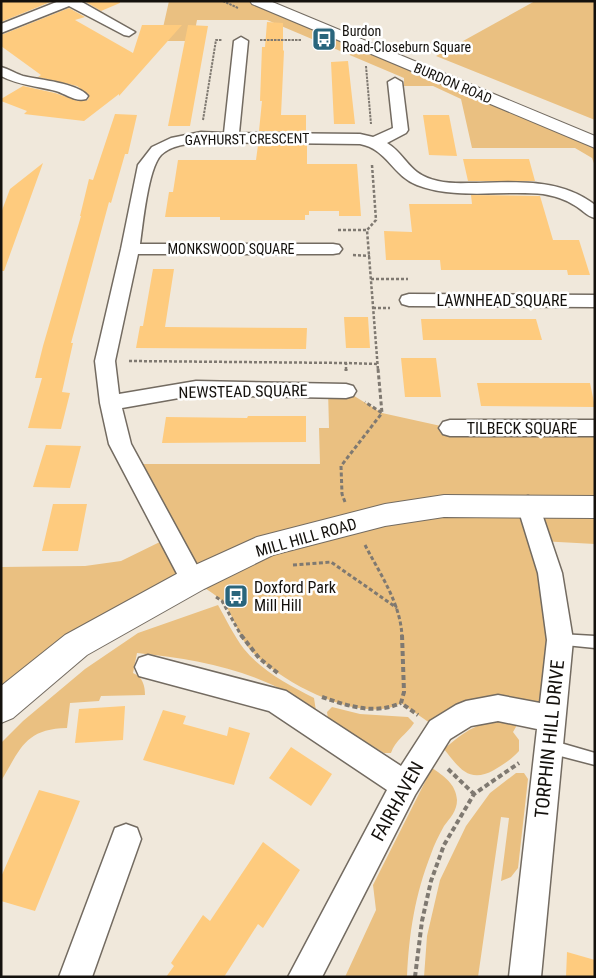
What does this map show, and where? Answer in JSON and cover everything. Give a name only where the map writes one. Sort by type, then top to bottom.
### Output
[{"type":"main road","name":"BURDON ROAD","points":[[257,1],[595,143]]},
{"type":"main road","name":"MILL HILL ROAD","points":[[1,707],[76,645],[205,589],[267,545],[384,515],[444,506],[528,505],[595,507]]},
{"type":"street","points":[[1,29],[70,1],[129,32]]},
{"type":"street","points":[[231,137],[241,41]]},
{"type":"street","points":[[1,71],[17,79],[61,88],[81,96]]},
{"type":"street","points":[[61,88],[77,77]]},
{"type":"street","points":[[1,89],[17,79]]},
{"type":"street","points":[[368,140],[401,130],[395,82]]},
{"type":"street","name":"GAYHURST CRESCENT","points":[[205,589],[120,444],[110,403],[105,361],[130,249],[146,165],[157,150],[176,141],[200,137],[368,140]]},
{"type":"street","points":[[368,140],[392,153],[403,170],[420,180],[442,187],[534,188],[561,193],[586,204],[595,214]]},
{"type":"street","name":"MONKSWOOD SQUARE","points":[[130,249],[333,249]]},
{"type":"street","name":"LAWNHEAD SQUARE","points":[[409,300],[595,301]]},
{"type":"street","name":"NEWSTEAD SQUARE","points":[[110,403],[196,388],[346,390]]},
{"type":"street","name":"TILBECK SQUARE","points":[[450,428],[595,428]]},
{"type":"street","name":"TORPHIN HILL DRIVE","points":[[525,977],[550,718],[560,640],[550,573],[528,505]]},
{"type":"street","points":[[148,667],[276,700],[405,785]]},
{"type":"street","name":"FAIRHAVEN","points":[[304,977],[405,785],[423,753],[440,730],[466,714],[498,708],[550,718]]},
{"type":"street","points":[[75,977],[126,839]]},
{"type":"lane","points":[[560,640],[595,642]]},
{"type":"lane","points":[[548,746],[593,758]]},
{"type":"path","points":[[200,137],[216,40],[306,40]]},
{"type":"path","points":[[346,502],[342,494],[341,466],[382,412],[367,230],[376,220],[368,140],[371,130],[365,61]]},
{"type":"path","points":[[105,361],[378,364]]},
{"type":"path","points":[[346,364],[346,390],[382,412]]},
{"type":"path","points":[[320,696],[344,704],[370,709],[394,707],[401,703],[404,692],[402,624],[398,609],[364,542]]},
{"type":"path","points":[[285,566],[331,562],[398,609]]},
{"type":"path","points":[[205,589],[223,594]]},
{"type":"path","points":[[205,589],[222,601],[247,646],[262,661],[286,678]]},
{"type":"path","points":[[401,703],[440,730]]},
{"type":"path","points":[[415,977],[422,921],[430,881],[444,845],[474,794],[502,774],[548,746]]},
{"type":"path","points":[[423,753],[449,769],[474,794]]},
{"type":"shaded area","points":[[169,1],[257,1],[595,143],[595,166],[592,158],[575,148],[472,148],[461,99],[433,86],[404,86],[404,78],[267,20],[197,20],[193,41],[160,41]]},
{"type":"shaded area","points":[[535,1],[595,1],[595,120],[436,56]]},
{"type":"shaded area","points":[[328,390],[346,391],[382,413],[450,428],[595,428],[595,544],[540,541],[550,573],[550,718],[497,708],[440,730],[401,703],[384,709],[364,709],[319,696],[277,673],[260,660],[244,641],[229,611],[221,600],[193,580],[1,707],[1,567],[85,566],[121,561],[170,537],[130,464],[320,464],[319,428],[329,428]]},
{"type":"shaded area","points":[[218,605],[237,639],[251,657],[276,677],[314,698],[316,711],[296,697],[253,677],[185,659],[137,653],[133,673],[143,682],[145,695],[101,696],[99,701],[70,703],[67,728],[42,732],[26,742],[1,781],[1,743],[23,721],[85,669],[138,633]]},
{"type":"shaded area","points":[[332,707],[360,714],[408,717],[414,723],[395,744],[391,753],[384,753],[328,719],[327,712]]},
{"type":"shaded area","points":[[506,720],[517,725],[513,732],[519,740],[519,751],[494,770],[485,774],[471,775],[460,768],[444,749],[473,728],[488,722]]},
{"type":"shaded area","points":[[432,768],[445,777],[452,785],[456,794],[457,804],[435,844],[425,869],[411,930],[407,977],[345,977],[376,910],[373,885]]},
{"type":"shaded area","points":[[516,773],[524,773],[528,779],[518,868],[511,877],[501,881],[509,818],[501,817],[478,977],[424,977],[427,936],[440,880],[466,826],[490,793]]},
{"type":"building","points":[[1,1],[53,1],[1,22]]},
{"type":"building","points":[[84,1],[120,1],[120,3],[101,11]]},
{"type":"building","points":[[69,8],[85,17],[75,20],[133,53],[142,25],[182,25],[119,96],[119,94],[84,121],[24,114],[27,111],[1,101],[1,99],[23,86],[55,93],[78,101],[88,100],[89,95],[77,86],[38,77],[41,75],[1,46],[1,35]]},
{"type":"building","points":[[267,22],[283,23],[284,51],[281,115],[306,115],[306,132],[259,131],[262,101],[260,101],[262,47],[265,47]]},
{"type":"building","points":[[188,25],[208,26],[190,126],[168,126]]},
{"type":"building","points":[[348,61],[355,124],[334,124],[331,62]]},
{"type":"building","points":[[115,114],[137,115],[128,154],[125,154],[111,203],[109,202],[71,343],[73,343],[62,392],[70,393],[61,429],[28,428],[42,378],[35,378],[81,216],[89,179],[93,180]]},
{"type":"building","points":[[423,115],[449,115],[457,156],[429,155]]},
{"type":"building","points":[[258,145],[307,145],[307,164],[357,164],[361,216],[339,216],[339,211],[309,211],[309,215],[305,215],[305,220],[220,220],[220,217],[165,217],[169,192],[173,192],[178,160],[256,160]]},
{"type":"building","points":[[463,159],[529,159],[535,181],[468,181]]},
{"type":"building","points":[[43,163],[4,271],[1,271],[1,213],[10,189]]},
{"type":"building","points":[[471,195],[540,196],[553,240],[579,240],[590,275],[568,275],[567,270],[441,270],[440,260],[386,260],[384,231],[412,232],[409,204],[472,204]]},
{"type":"building","points":[[153,269],[174,269],[165,327],[307,328],[306,349],[136,348],[140,326],[143,326]]},
{"type":"building","points":[[344,317],[368,317],[370,348],[346,348]]},
{"type":"building","points":[[421,319],[536,319],[542,340],[423,340]]},
{"type":"building","points":[[401,358],[436,358],[441,397],[405,397]]},
{"type":"building","points":[[477,383],[590,383],[595,407],[481,406]]},
{"type":"building","points":[[248,416],[306,416],[306,442],[162,443],[166,417],[247,418]]},
{"type":"building","points":[[46,445],[81,446],[70,488],[33,487]]},
{"type":"building","points":[[53,504],[87,504],[78,551],[42,551]]},
{"type":"building","points":[[125,706],[123,740],[75,743],[79,709]]},
{"type":"building","points":[[163,710],[186,716],[183,724],[227,736],[229,727],[250,733],[234,785],[143,760]]},
{"type":"building","points":[[291,747],[332,774],[311,806],[269,778]]},
{"type":"building","points":[[39,790],[80,801],[35,911],[1,901],[1,877]]},
{"type":"building","points":[[263,842],[300,870],[263,928],[258,924],[224,977],[166,977],[174,966],[171,963],[203,915],[210,921]]},
{"type":"building","points":[[567,952],[595,960],[595,977],[566,977]]},
{"type":"place","name":"Burdon Road-Closeburn Square","points":[[324,39]]},
{"type":"place","name":"Doxford Park Mill Hill","points":[[236,596]]}]
